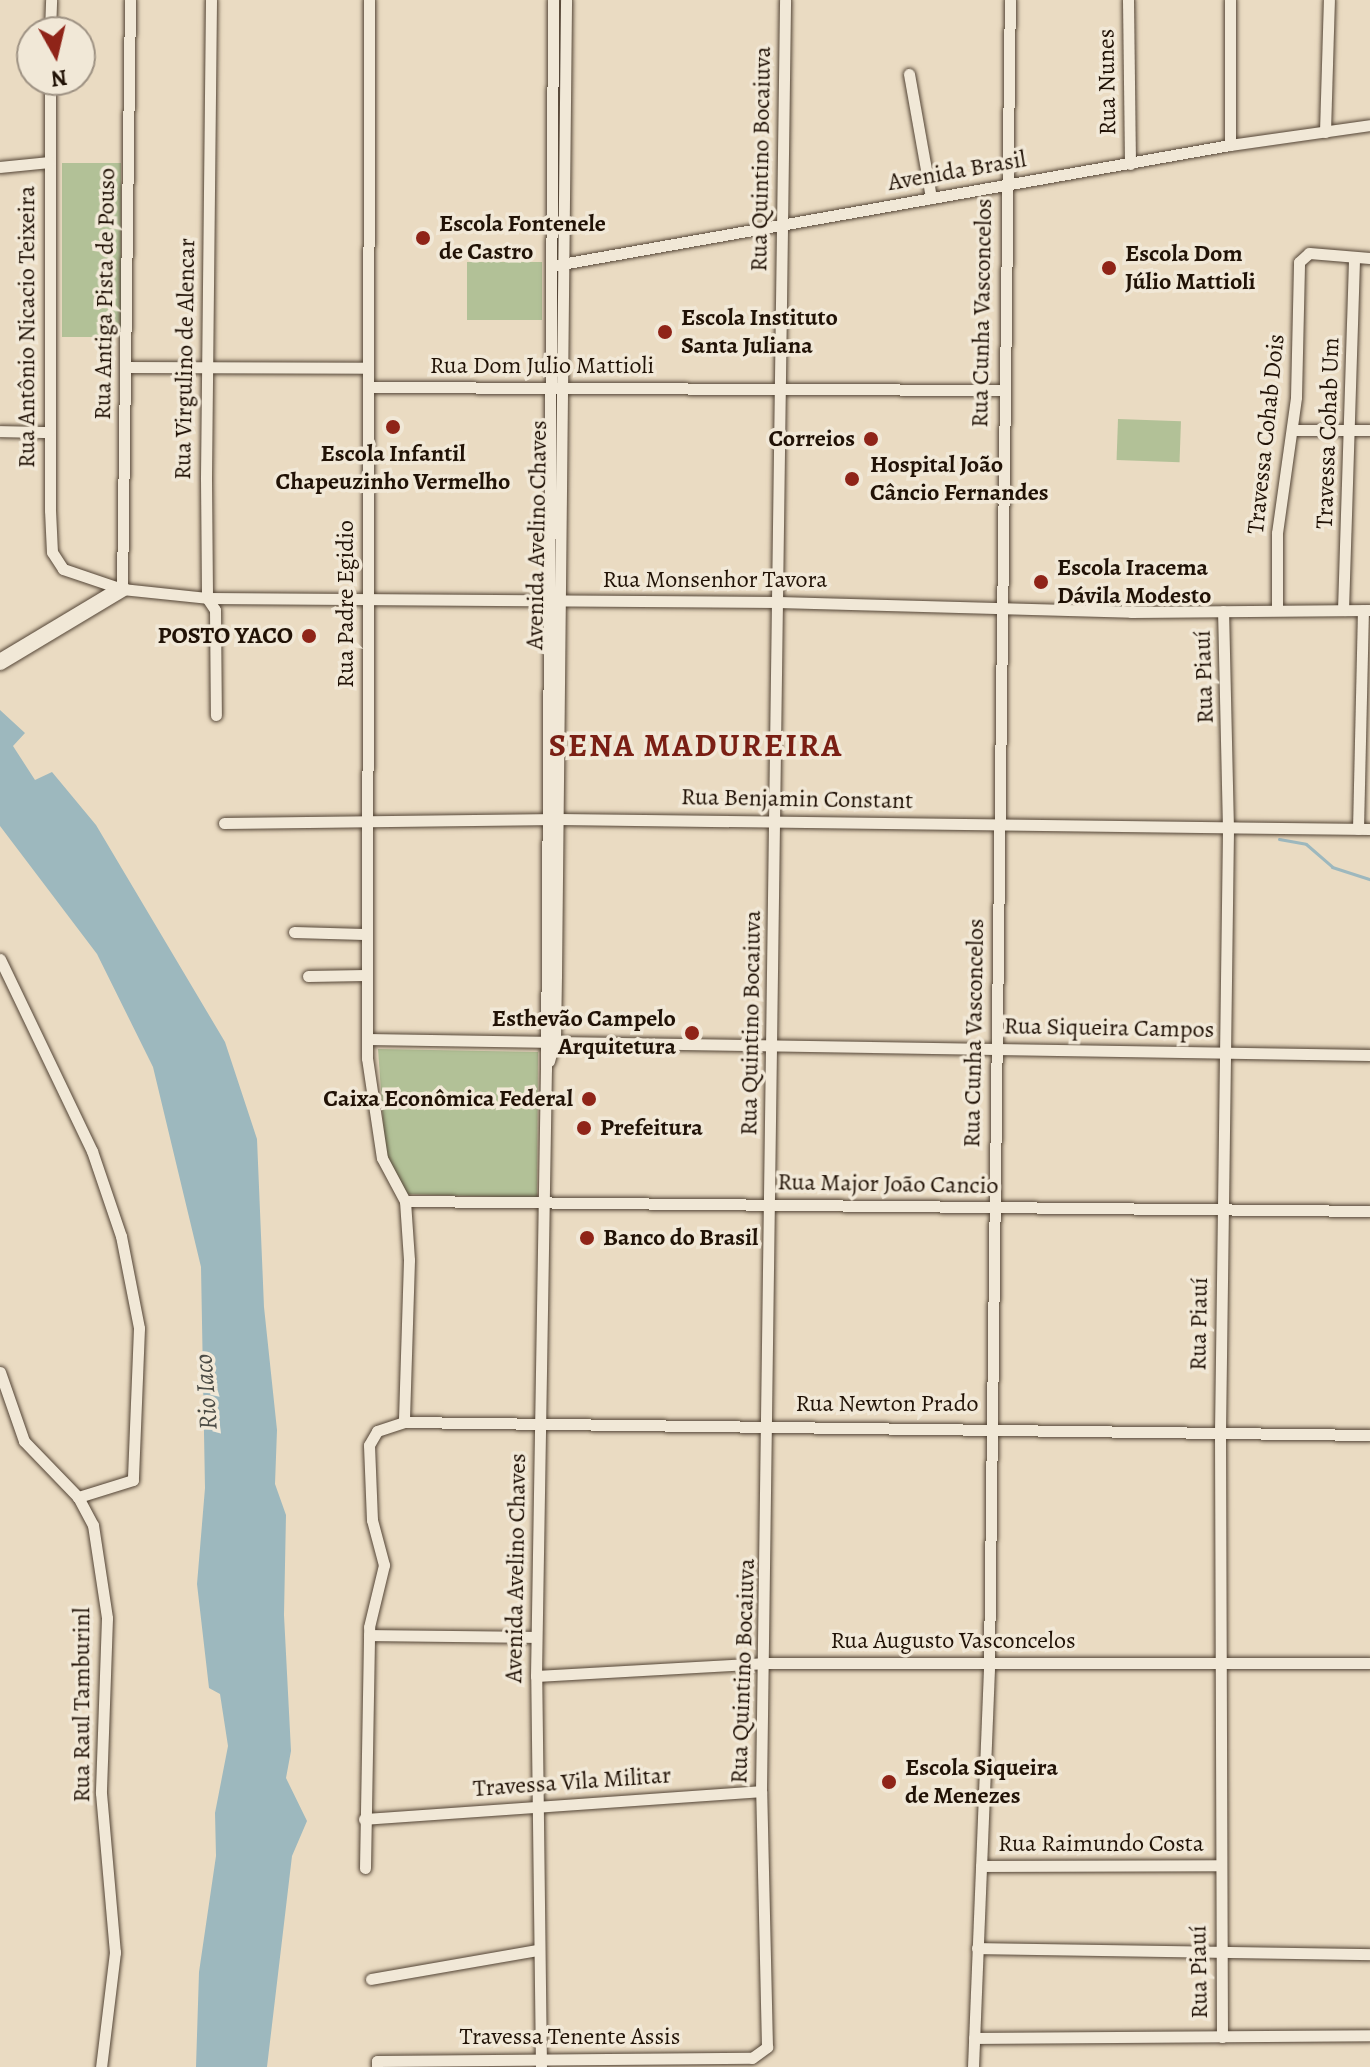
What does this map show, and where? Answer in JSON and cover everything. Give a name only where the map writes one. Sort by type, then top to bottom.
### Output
[{"type":"street","name":"Rua Antiga Pista de Pouso","points":[[122,589],[130,0]]},
{"type":"street","name":"Rua Virgulino de Alencar","points":[[211,0],[207,598],[215,610],[216,715]]},
{"type":"street","name":"Rua Padre Egidio","points":[[369,0],[365,975],[370,1092],[382,1158],[405,1201]]},
{"type":"street","name":"Avenida Avelino Chaves","points":[[552,602],[562,389],[553,0]]},
{"type":"street","name":"Avenida Avelino Chaves","points":[[541,2062],[536,1637],[552,819],[549,389],[557,264],[566,0]]},
{"type":"street","name":"Rua Quintino Bocaiuva","points":[[768,2067],[765,2051],[761,1791],[767,1663],[778,388],[785,0]]},
{"type":"street","name":"Rua Cunha Vasconcelos","points":[[973,2067],[989,1661],[1010,0]]},
{"type":"street","name":"Rua Nunes","points":[[1128,0],[1130,164]]},
{"type":"street","points":[[1230,0],[1230,145]]},
{"type":"street","points":[[1325,132],[1329,0]]},
{"type":"street","points":[[909,74],[931,198]]},
{"type":"street","name":"Rua Antônio Nicacio Teixeira","points":[[50,96],[49,432],[52,552],[63,569]]},
{"type":"street","name":"Avenida Brasil","points":[[557,264],[1230,145],[1370,125]]},
{"type":"street","points":[[0,167],[49,162]]},
{"type":"street","name":"Travessa Cohab Dois","points":[[1277,610],[1277,533],[1292,430],[1299,262],[1309,253],[1354,258]]},
{"type":"street","points":[[1354,258],[1370,258]]},
{"type":"street","name":"Travessa Cohab Um","points":[[1343,610],[1354,258]]},
{"type":"street","points":[[127,367],[368,368]]},
{"type":"street","name":"Rua Dom Julio Mattioli","points":[[368,387],[1003,390]]},
{"type":"street","points":[[1292,430],[1370,430]]},
{"type":"street","points":[[0,431],[49,432]]},
{"type":"street","name":"Rua Monsenhor Tavora","points":[[63,569],[122,589],[207,598],[778,602],[1223,611],[1366,610]]},
{"type":"street","points":[[0,662],[122,589]]},
{"type":"street","points":[[1364,829],[1366,610]]},
{"type":"street","name":"Rua Piauí","points":[[1222,2037],[1220,1433],[1228,829],[1223,611]]},
{"type":"street","name":"Rua Benjamin Constant","points":[[224,823],[552,819],[1364,829]]},
{"type":"street","points":[[294,932],[364,934]]},
{"type":"street","points":[[0,959],[92,1151],[121,1236],[139,1328],[133,1480],[78,1497]]},
{"type":"street","points":[[308,976],[365,975]]},
{"type":"street","name":"Rua Siqueira Campos","points":[[367,1039],[771,1043],[1370,1055]]},
{"type":"street","points":[[365,1868],[369,1635],[384,1565],[372,1520],[370,1437],[404,1422],[409,1260],[405,1201]]},
{"type":"street","name":"Rua Major João Cancio","points":[[405,1201],[1370,1211]]},
{"type":"street","name":"Rua Raul Tamburinl","points":[[0,1372],[24,1441],[78,1497],[93,1525],[108,1646],[101,1793],[115,1952],[101,2067]]},
{"type":"street","name":"Rua Newton Prado","points":[[404,1422],[990,1426],[1370,1435]]},
{"type":"street","points":[[369,1635],[536,1637]]},
{"type":"street","name":"Rua Augusto Vasconcelos","points":[[536,1676],[767,1663],[1369,1664]]},
{"type":"street","name":"Travessa Vila Militar","points":[[364,1819],[761,1791]]},
{"type":"street","name":"Rua Raimundo Costa","points":[[981,1866],[1220,1865]]},
{"type":"street","points":[[977,1948],[1370,1954]]},
{"type":"street","points":[[371,1979],[538,1950]]},
{"type":"street","points":[[974,2038],[1370,2035]]},
{"type":"street","name":"Travessa Tenente Assis","points":[[377,2064],[541,2062],[765,2051]]},
{"type":"green space","points":[[62,163],[121,163],[121,337],[62,337]]},
{"type":"green space","points":[[467,262],[542,262],[542,320],[467,320]]},
{"type":"green space","points":[[1118,419],[1181,421],[1180,462],[1117,460]]},
{"type":"green space","points":[[378,1049],[538,1052],[537,1198],[405,1194],[386,1161]]},
{"type":"water","name":"Rio Iaco","points":[[0,710],[25,733],[13,746],[35,780],[52,772],[96,825],[225,1042],[257,1139],[264,1307],[277,1430],[275,1484],[286,1515],[284,1615],[291,1751],[286,1778],[307,1821],[292,1856],[267,2067],[196,2067],[199,1972],[216,1856],[215,1813],[228,1746],[220,1694],[209,1688],[197,1584],[205,1488],[201,1267],[153,1067],[97,954],[0,826]]},
{"type":"waterway","points":[[1279,839],[1306,844],[1332,867],[1370,879]]},
{"type":"place","name":"Escola Fontenele de Castro","points":[[423,238]]},
{"type":"place","name":"Escola Dom Júlio Mattioli","points":[[1109,268]]},
{"type":"place","name":"Escola Instituto Santa Juliana","points":[[665,332]]},
{"type":"place","name":"Escola Infantil Chapeuzinho Vermelho","points":[[393,427]]},
{"type":"place","name":"Correios","points":[[871,439]]},
{"type":"place","name":"Hospital João Câncio Fernandes","points":[[852,479]]},
{"type":"place","name":"Escola Iracema Dávila Modesto","points":[[1041,582]]},
{"type":"place","name":"POSTO YACO","points":[[309,636]]},
{"type":"place","name":"Esthevão Campelo Arquitetura","points":[[692,1033]]},
{"type":"place","name":"Caixa Econômica Federal","points":[[589,1099]]},
{"type":"place","name":"Prefeitura","points":[[584,1128]]},
{"type":"place","name":"Banco do Brasil","points":[[587,1238]]},
{"type":"place","name":"Escola Siqueira de Menezes","points":[[889,1782]]},
{"type":"district","name":"SENA MADUREIRA","points":[[696,745]]}]
